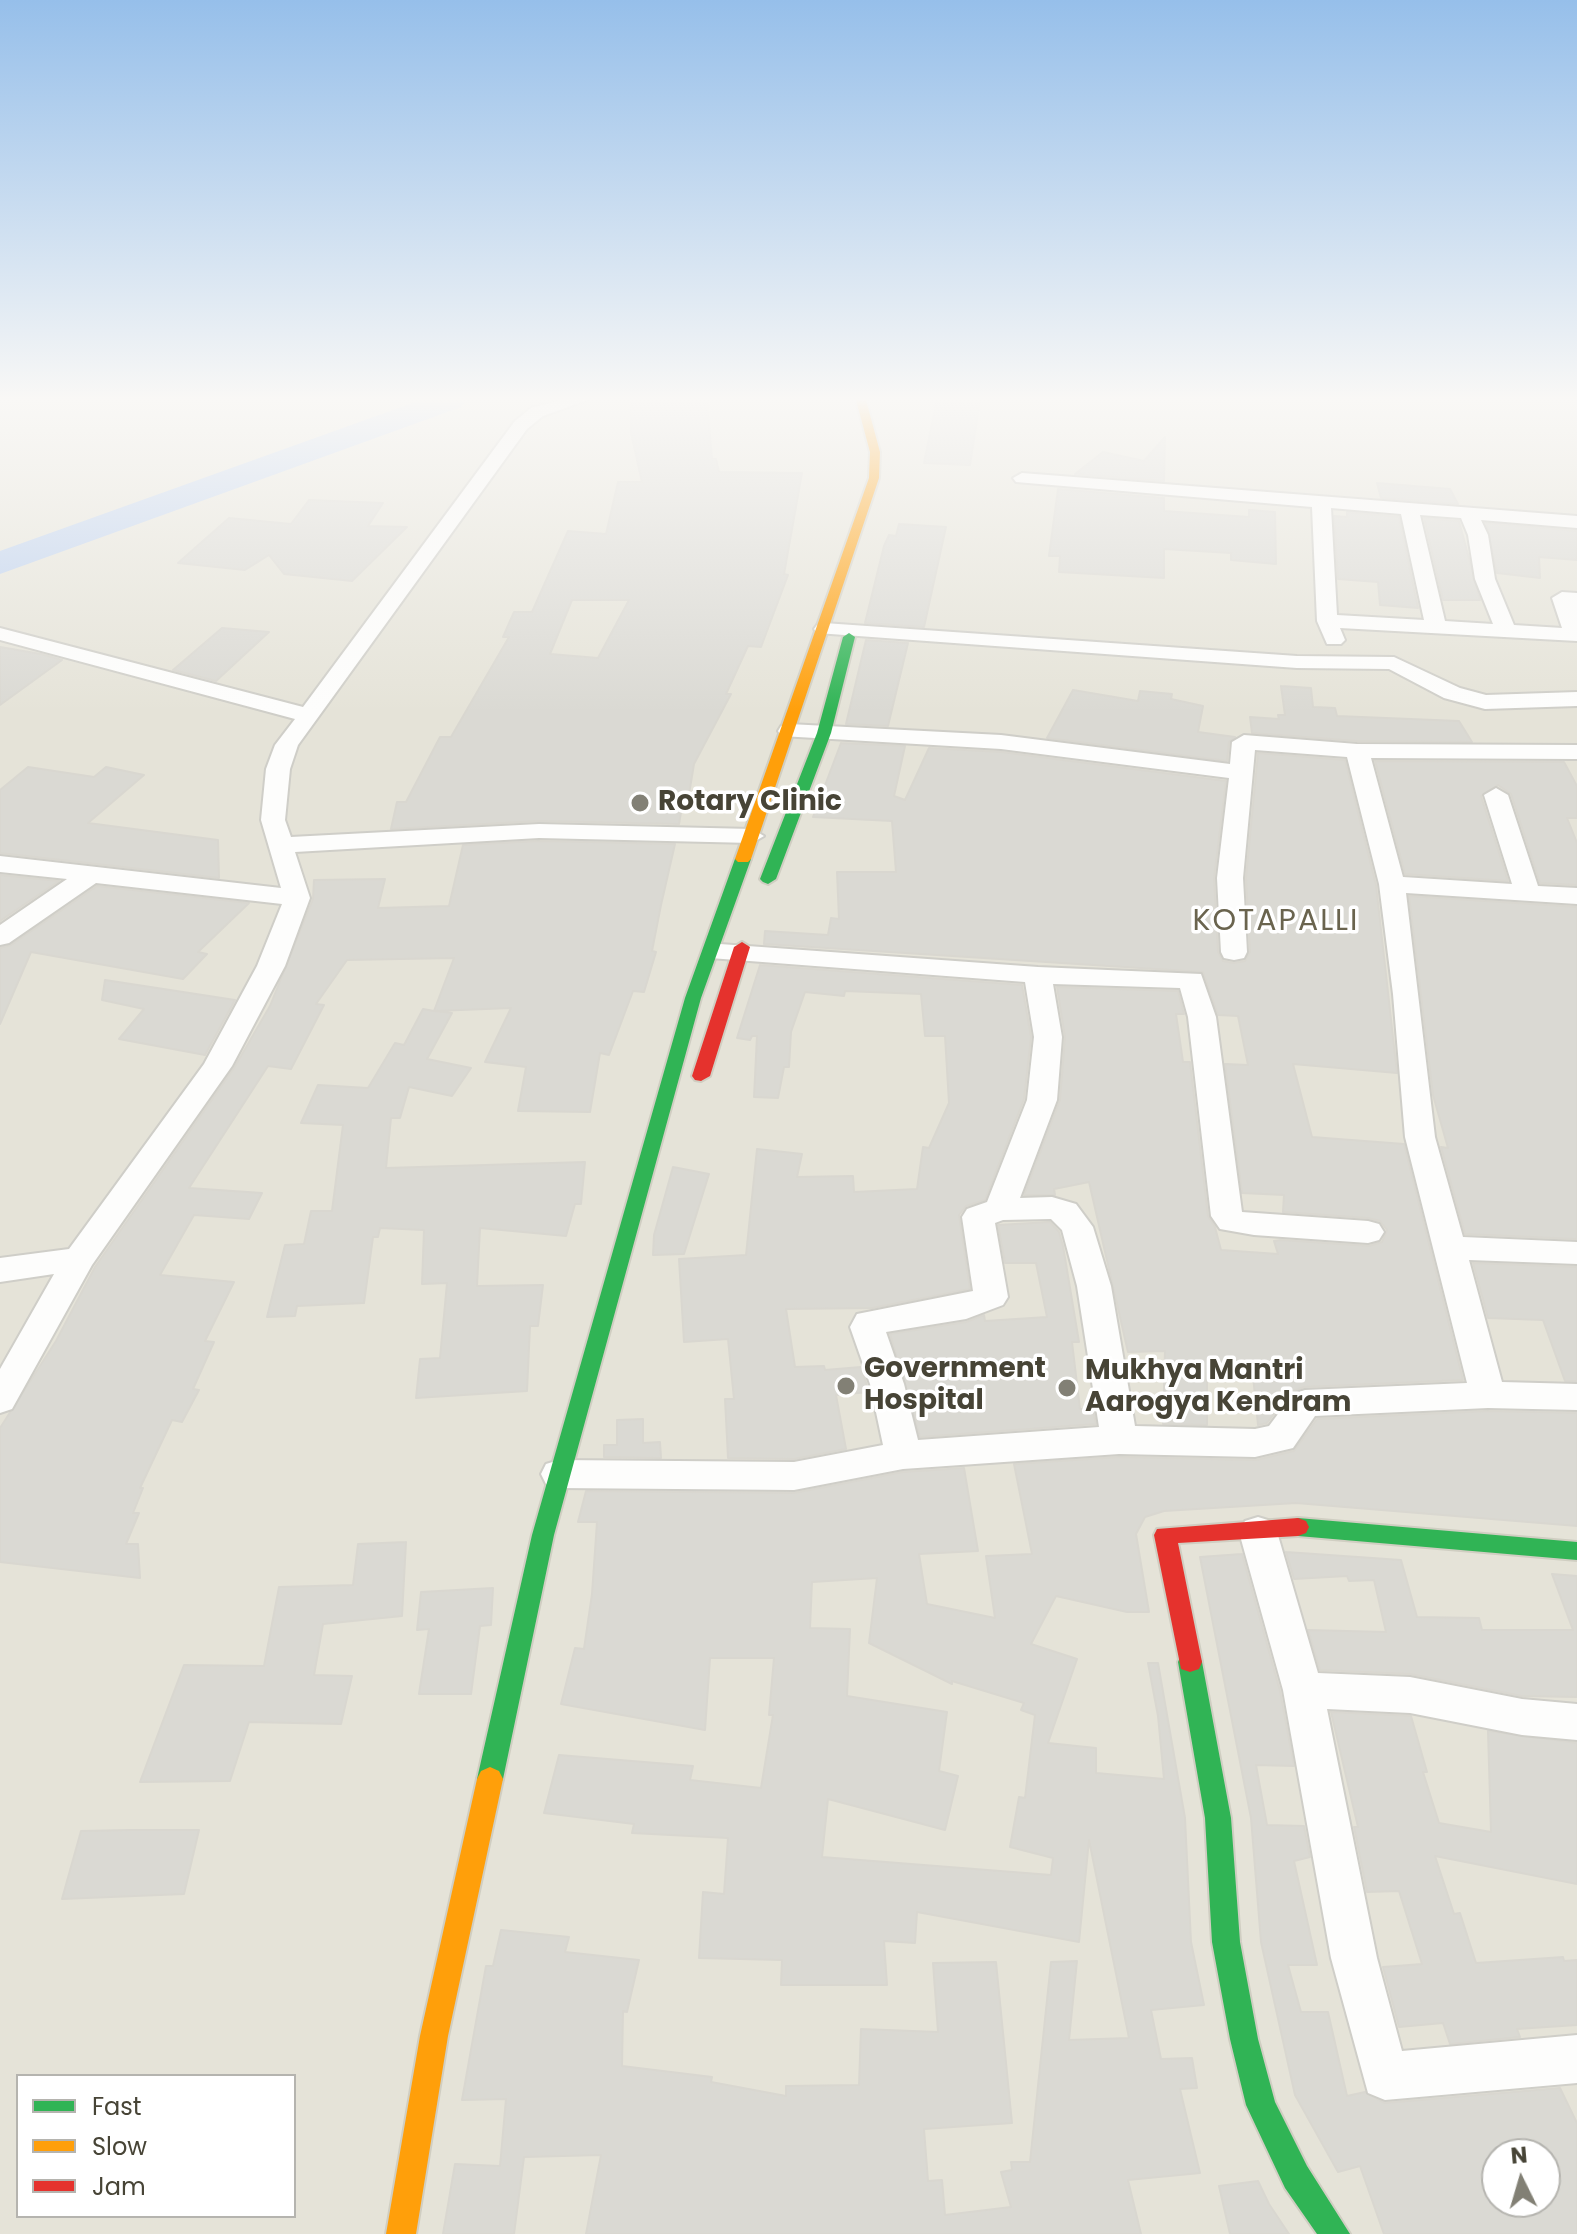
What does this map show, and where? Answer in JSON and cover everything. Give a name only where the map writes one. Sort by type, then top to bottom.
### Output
[{"type":"main road","points":[[401,2234],[434,2036],[559,1474],[693,998],[789,731],[865,504]]},
{"type":"main road","points":[[763,893],[824,733],[853,624]]},
{"type":"main road","points":[[693,1100],[744,942]]},
{"type":"main road","points":[[631,1213],[666,1170]]},
{"type":"main road","points":[[1335,2234],[1296,2177],[1261,2105],[1244,2039],[1226,1942],[1218,1818],[1210,1765],[1165,1535],[1258,1532],[1296,1527],[1374,1531],[1577,1551]]},
{"type":"street","points":[[0,1400],[79,1259],[217,1066],[271,966],[297,898],[272,803],[278,769],[287,745],[463,504]]},
{"type":"street","points":[[1321,504],[1327,621],[1342,661]]},
{"type":"street","points":[[1367,504],[1577,522]]},
{"type":"street","points":[[1409,509],[1436,626]]},
{"type":"street","points":[[1469,514],[1478,535],[1485,579],[1506,630]]},
{"type":"street","points":[[1327,621],[1576,635],[1562,598],[1577,599]]},
{"type":"street","points":[[824,629],[853,624],[1297,662],[1394,663],[1452,693],[1485,702],[1508,704],[1577,699]]},
{"type":"street","points":[[3,637],[307,715]]},
{"type":"street","points":[[789,731],[1001,742],[1241,772]]},
{"type":"street","points":[[1234,952],[1230,878],[1244,742],[1357,751],[1574,757]]},
{"type":"street","points":[[1357,751],[1392,884],[1407,994],[1420,1137],[1488,1395]]},
{"type":"street","points":[[1496,795],[1527,892]]},
{"type":"street","points":[[281,845],[539,831],[752,836]]},
{"type":"street","points":[[0,864],[297,898]]},
{"type":"street","points":[[0,937],[92,874]]},
{"type":"street","points":[[1392,884],[1577,896]]},
{"type":"street","points":[[710,951],[744,942],[1038,975],[1191,980],[1202,1017],[1204,1055],[1218,1127],[1227,1216],[1231,1221],[1254,1224],[1368,1232]]},
{"type":"street","points":[[1000,1209],[1042,1100],[1048,1037],[1038,975]]},
{"type":"street","points":[[903,1455],[887,1384],[867,1327],[869,1323],[966,1307],[991,1297],[978,1217],[1000,1209],[1052,1208],[1065,1212],[1077,1227],[1094,1286],[1119,1440]]},
{"type":"street","points":[[1448,1248],[1577,1253]]},
{"type":"street","points":[[0,1270],[79,1259]]},
{"type":"street","points":[[559,1474],[794,1476],[903,1455],[1119,1440],[1255,1443],[1280,1438],[1305,1403],[1488,1395],[1577,1397]]},
{"type":"street","points":[[1258,1532],[1303,1690],[1354,1958],[1385,2076],[1577,2059]]},
{"type":"street","points":[[1303,1690],[1410,1695],[1522,1717],[1577,1722]]},
{"type":"shaded area","points":[[0,504],[1577,504],[1577,2234],[0,2234]]},
{"type":"building","points":[[306,504],[382,504],[368,526],[407,527],[352,581],[284,574],[269,555],[245,570],[178,563],[229,518],[291,524]]},
{"type":"building","points":[[613,504],[796,504],[784,574],[788,575],[761,647],[748,646],[726,694],[731,694],[694,764],[686,812],[681,812],[679,824],[539,821],[391,829],[397,802],[406,802],[440,737],[451,737],[509,637],[503,637],[514,612],[532,612],[568,531],[606,534]],"holes":[[[572,600],[629,600],[598,658],[550,654]]]},
{"type":"building","points":[[1056,504],[1164,504],[1164,511],[1249,517],[1249,510],[1275,512],[1276,564],[1231,560],[1231,553],[1164,549],[1164,578],[1059,572],[1060,556],[1049,556]]},
{"type":"building","points":[[1347,512],[1399,517],[1418,608],[1380,605],[1378,582],[1338,579],[1334,516],[1347,517]]},
{"type":"building","points":[[1424,518],[1459,521],[1480,600],[1443,600]]},
{"type":"building","points":[[1486,523],[1577,531],[1577,560],[1539,557],[1540,578],[1497,573]]},
{"type":"building","points":[[899,524],[946,527],[924,627],[865,623],[884,546],[889,535],[896,536]]},
{"type":"building","points":[[222,628],[269,632],[216,681],[173,670]]},
{"type":"building","points":[[866,640],[908,643],[888,726],[846,724]]},
{"type":"building","points":[[0,647],[41,654],[62,660],[0,705]]},
{"type":"building","points":[[1281,686],[1311,688],[1313,707],[1335,708],[1337,716],[1459,721],[1472,742],[1357,741],[1252,733],[1250,717],[1279,719],[1278,715],[1285,715]]},
{"type":"building","points":[[1073,690],[1138,701],[1140,691],[1172,694],[1171,699],[1203,706],[1198,732],[1235,737],[1229,742],[1227,761],[1047,738]]},
{"type":"building","points":[[841,743],[905,746],[894,796],[905,800],[929,748],[1001,752],[1226,781],[1214,878],[1218,952],[1223,961],[1233,963],[1245,961],[1250,952],[1246,878],[1258,753],[1345,760],[1376,885],[1397,1073],[1293,1064],[1312,1137],[1404,1144],[1463,1380],[1304,1387],[1291,1392],[1267,1423],[1258,1425],[1253,1376],[1207,1373],[1207,1425],[1163,1424],[1165,1351],[1128,1352],[1089,1182],[1054,1189],[1055,1195],[1024,1195],[1060,1100],[1065,1037],[1057,987],[1178,991],[1184,1014],[1176,1014],[1183,1062],[1190,1062],[1208,1216],[1215,1227],[1221,1250],[1278,1254],[1274,1241],[1281,1240],[1369,1246],[1382,1242],[1387,1230],[1380,1221],[1368,1218],[1283,1212],[1284,1195],[1242,1193],[1225,1064],[1248,1065],[1238,1016],[1218,1015],[1203,972],[764,944],[765,931],[828,935],[831,918],[839,919],[837,872],[896,872],[892,821],[813,817]]},
{"type":"building","points":[[1375,761],[1564,762],[1577,786],[1577,818],[1567,818],[1577,843],[1577,885],[1540,883],[1511,794],[1498,785],[1481,796],[1508,881],[1405,874]]},
{"type":"building","points":[[28,767],[94,777],[106,767],[144,775],[88,823],[218,840],[219,878],[0,853],[0,790]]},
{"type":"building","points":[[539,841],[675,844],[652,951],[656,952],[644,992],[633,991],[609,1055],[600,1053],[590,1112],[518,1111],[526,1067],[485,1062],[511,1008],[435,1011],[452,1013],[427,1059],[471,1068],[452,1096],[409,1087],[400,1118],[391,1118],[386,1168],[585,1162],[581,1204],[575,1204],[566,1236],[480,1228],[477,1286],[543,1285],[538,1326],[530,1326],[527,1391],[416,1398],[420,1359],[440,1358],[447,1283],[422,1284],[424,1230],[380,1228],[378,1237],[373,1237],[364,1303],[297,1306],[295,1316],[267,1317],[285,1245],[304,1244],[311,1211],[332,1211],[343,1125],[301,1123],[318,1085],[368,1088],[395,1043],[404,1045],[423,1009],[434,1011],[454,958],[347,960],[316,1004],[324,1005],[291,1069],[268,1066],[189,1188],[262,1193],[249,1219],[194,1215],[160,1275],[234,1282],[205,1341],[214,1342],[193,1389],[199,1390],[182,1422],[172,1420],[140,1488],[143,1488],[133,1513],[139,1513],[126,1544],[138,1544],[140,1578],[0,1562],[0,1428],[56,1341],[95,1267],[234,1068],[270,1006],[313,899],[314,880],[385,879],[378,908],[449,906],[463,845]]},
{"type":"building","points":[[0,875],[59,881],[0,921]]},
{"type":"building","points":[[97,886],[249,903],[198,952],[207,954],[183,979],[31,952],[0,1024],[0,948],[11,945]]},
{"type":"building","points":[[1409,896],[1577,907],[1577,1239],[1465,1234],[1441,1147],[1448,1148],[1433,1095]]},
{"type":"building","points":[[760,965],[1022,985],[1031,1037],[1024,1099],[985,1200],[966,1206],[959,1215],[970,1289],[872,1308],[786,1309],[795,1367],[824,1366],[825,1370],[861,1367],[869,1392],[836,1395],[846,1449],[794,1459],[728,1458],[725,1399],[734,1399],[728,1339],[684,1342],[679,1259],[746,1255],[757,1149],[802,1154],[797,1177],[853,1176],[854,1192],[917,1189],[923,1147],[929,1148],[949,1103],[945,1036],[925,1036],[921,994],[845,991],[844,996],[805,992],[791,1032],[789,1067],[784,1067],[778,1098],[754,1097],[757,1036],[752,1036],[750,1040],[737,1038]]},
{"type":"building","points":[[105,980],[235,1000],[205,1055],[119,1039],[144,1009],[102,1000]]},
{"type":"building","points":[[673,1167],[709,1174],[684,1254],[653,1255],[654,1235]]},
{"type":"building","points":[[1050,1222],[1059,1232],[1063,1246],[1079,1342],[1072,1342],[1080,1409],[1093,1409],[1096,1424],[920,1437],[890,1334],[966,1322],[984,1315],[985,1321],[1047,1317],[1036,1263],[1005,1263],[998,1225]]},
{"type":"building","points":[[1473,1263],[1577,1267],[1577,1381],[1565,1381],[1543,1320],[1488,1318]]},
{"type":"building","points":[[1488,1411],[1577,1413],[1577,1526],[1296,1503],[1164,1511],[1145,1517],[1136,1534],[1149,1612],[1127,1612],[1056,1596],[1031,1644],[1077,1659],[1048,1743],[1096,1748],[1096,1773],[1164,1779],[1158,1716],[1148,1663],[1158,1663],[1185,1818],[1191,1942],[1204,2005],[1151,2010],[1161,2059],[1192,2058],[1197,2088],[1180,2089],[1200,2173],[1128,2180],[1141,2234],[586,2234],[601,2155],[524,2157],[514,2234],[443,2234],[455,2164],[500,2166],[506,2099],[462,2100],[486,1966],[493,1966],[501,1930],[569,1937],[565,1952],[639,1960],[627,2012],[623,2011],[622,2066],[712,2077],[711,2082],[786,2096],[786,2086],[859,2085],[861,2029],[938,2032],[933,1963],[996,1962],[1012,2123],[924,2129],[928,2181],[942,2180],[945,2215],[1011,2207],[1001,2172],[1012,2170],[1011,2162],[1030,2162],[1051,1962],[1077,1961],[1069,2040],[1129,2038],[1089,1840],[1079,1942],[917,1912],[915,1943],[884,1941],[887,1985],[781,1985],[782,1960],[699,1958],[703,1892],[724,1894],[728,1838],[632,1833],[634,1824],[544,1813],[559,1755],[693,1766],[690,1780],[761,1788],[773,1715],[769,1715],[774,1658],[710,1658],[705,1730],[561,1704],[575,1648],[584,1649],[592,1594],[597,1522],[578,1522],[586,1491],[794,1493],[903,1472],[964,1468],[978,1551],[919,1554],[927,1604],[995,1618],[986,1556],[1032,1554],[1014,1464],[1119,1457],[1256,1460],[1294,1451],[1317,1419]],"holes":[[[877,1578],[869,1643],[952,1684],[952,1681],[1024,1703],[1021,1710],[1035,1715],[1025,1798],[1019,1797],[1010,1847],[1053,1858],[1051,1875],[822,1857],[828,1799],[945,1830],[958,1776],[939,1771],[947,1712],[847,1696],[850,1629],[810,1628],[812,1582]]]},
{"type":"building","points":[[643,1419],[643,1443],[660,1442],[661,1458],[604,1457],[604,1445],[617,1445],[617,1420]]},
{"type":"building","points":[[406,1542],[402,1616],[323,1624],[314,1675],[352,1676],[341,1724],[249,1722],[230,1781],[140,1782],[184,1665],[264,1666],[279,1587],[353,1585],[358,1544]]},
{"type":"building","points":[[1286,1552],[1401,1560],[1417,1617],[1479,1618],[1482,1630],[1573,1630],[1552,1574],[1577,1576],[1577,1697],[1522,1696],[1410,1674],[1320,1670],[1308,1630],[1386,1632],[1374,1580],[1349,1581],[1347,1576],[1294,1579]]},
{"type":"building","points":[[1242,1554],[1280,1691],[1294,1766],[1256,1765],[1267,1825],[1304,1826],[1310,1857],[1294,1861],[1317,1965],[1288,1965],[1301,2012],[1328,2012],[1347,2096],[1365,2092],[1385,2103],[1560,2088],[1577,2123],[1577,2234],[1384,2234],[1360,2166],[1338,2172],[1295,2095],[1261,1942],[1251,1818],[1200,1557]]},
{"type":"building","points":[[493,1588],[491,1625],[480,1626],[471,1694],[419,1694],[429,1629],[417,1630],[421,1592]]},
{"type":"building","points":[[1331,1712],[1411,1716],[1427,1772],[1423,1772],[1439,1823],[1491,1832],[1488,1731],[1577,1743],[1577,1884],[1435,1856],[1454,1914],[1460,1913],[1476,1963],[1563,1957],[1564,1961],[1577,1960],[1577,2025],[1517,2029],[1520,2037],[1450,2044],[1443,2023],[1399,2027],[1383,1967],[1422,1964],[1399,1891],[1367,1892],[1354,1827],[1358,1827]]},
{"type":"building","points":[[199,1830],[184,1894],[62,1899],[81,1831]]},
{"type":"building","points":[[1258,2181],[1289,2234],[1230,2234],[1219,2186]]},
{"type":"waterway","points":[[0,563],[162,504]]},
{"type":"traffic: fast","points":[[768,879],[824,733],[849,637]]},
{"type":"traffic: fast","points":[[490,1779],[543,1535],[693,998],[743,859]]},
{"type":"traffic: fast","points":[[1298,1527],[1577,1551]]},
{"type":"traffic: fast","points":[[1190,1662],[1218,1818],[1226,1942],[1244,2039],[1261,2105],[1296,2177],[1335,2234]]},
{"type":"traffic: slow","points":[[743,859],[865,504]]},
{"type":"traffic: slow","points":[[401,2234],[434,2036],[490,1779]]},
{"type":"traffic: jam","points":[[701,1076],[742,947]]},
{"type":"traffic: jam","points":[[1190,1662],[1165,1535],[1298,1527]]},
{"type":"place","name":"Rotary Clinic","points":[[640,803]]},
{"type":"place","name":"Government Hospital","points":[[846,1386]]},
{"type":"place","name":"Mukhya Mantri Aarogya Kendram","points":[[1067,1388]]},
{"type":"district","name":"KOTAPALLI","points":[[1276,922]]}]
